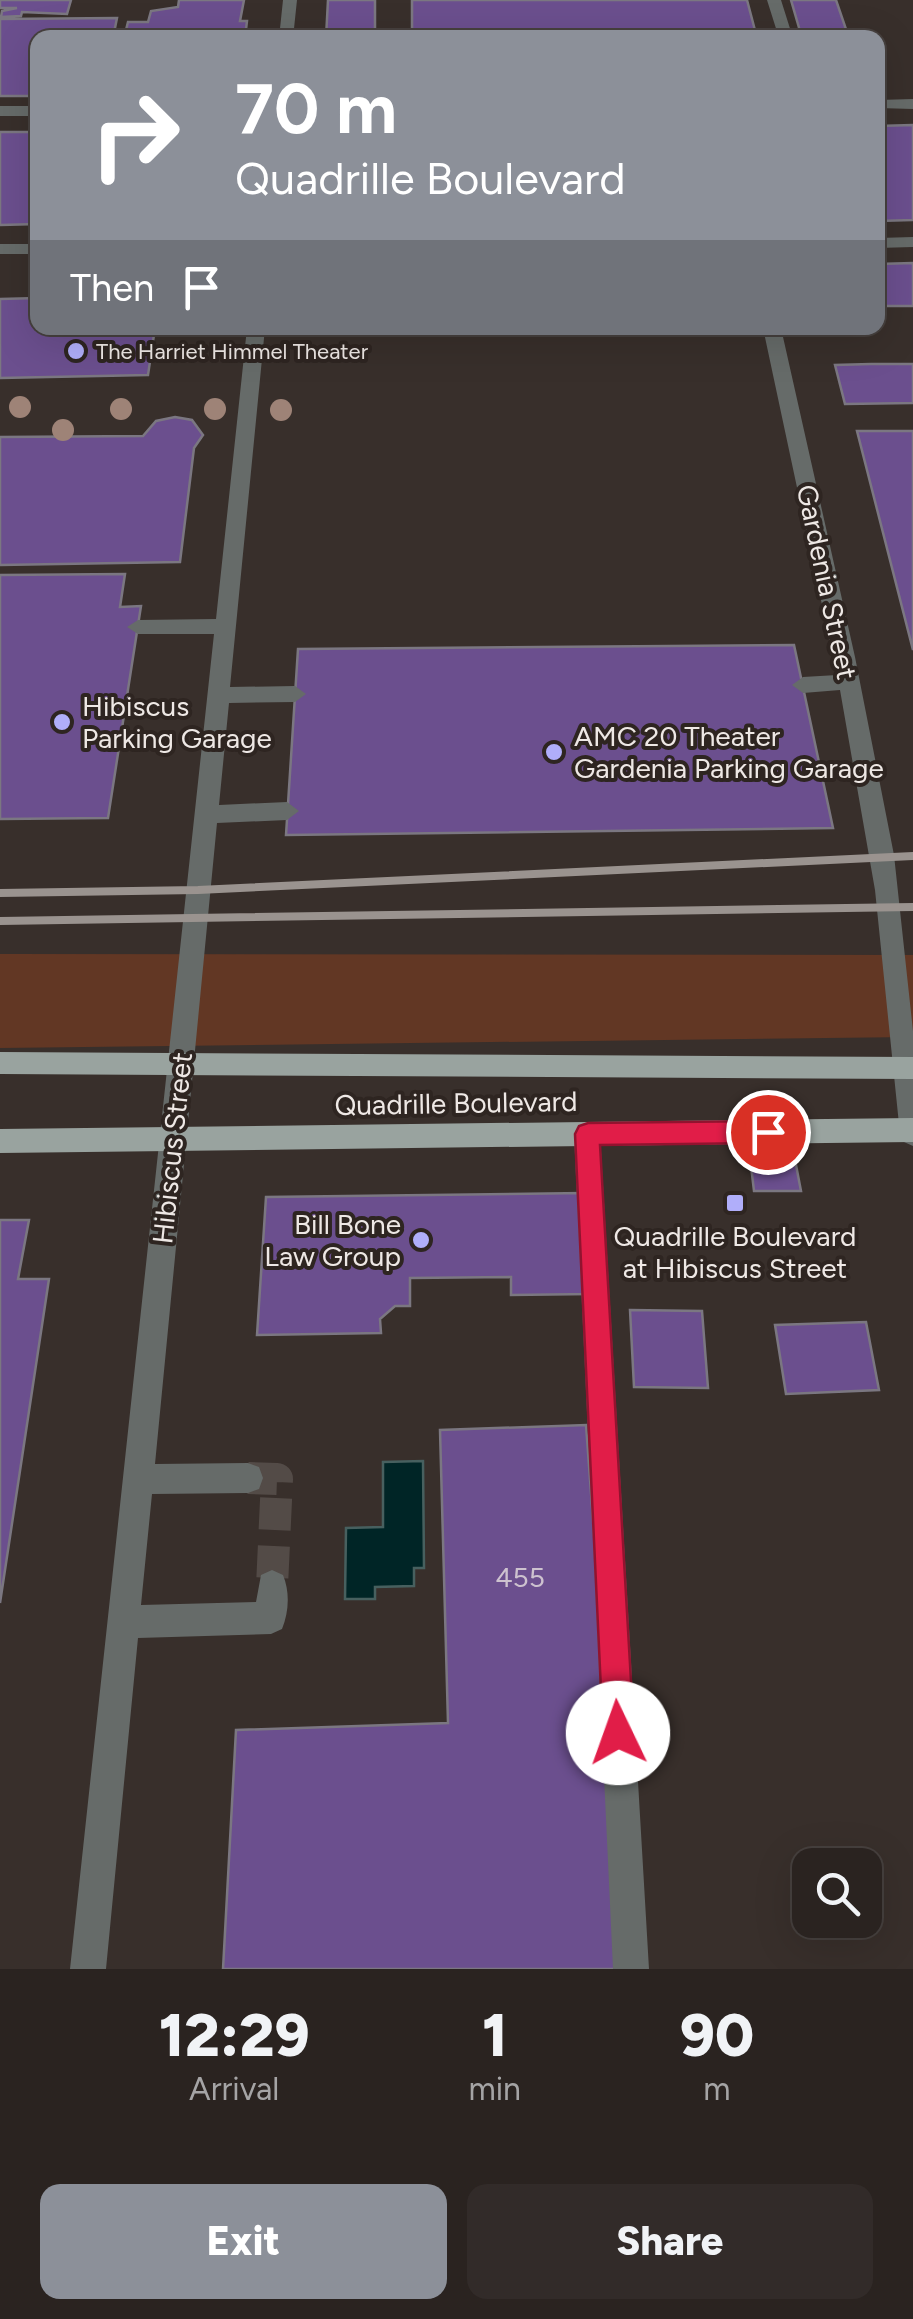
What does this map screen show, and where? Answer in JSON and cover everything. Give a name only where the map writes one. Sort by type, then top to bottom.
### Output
[{"type":"main road","name":"Quadrille Boulevard","points":[[0,1063],[908,1068]]},
{"type":"main road","name":"Quadrille Boulevard","points":[[0,1141],[913,1132]]},
{"type":"street","points":[[287,30],[290,0]]},
{"type":"street","points":[[774,0],[783,30]]},
{"type":"street","points":[[885,104],[913,104]]},
{"type":"street","points":[[0,111],[30,111]]},
{"type":"street","points":[[885,243],[913,242]]},
{"type":"street","points":[[0,249],[30,249]]},
{"type":"street","name":"Hibiscus Street","points":[[88,1969],[255,335]]},
{"type":"street","name":"Gardenia Street","points":[[774,335],[848,682],[890,906],[913,1132]]},
{"type":"street","points":[[138,627],[225,626]]},
{"type":"street","points":[[802,684],[848,682]]},
{"type":"street","points":[[218,695],[295,694]]},
{"type":"street","points":[[206,814],[287,810]]},
{"type":"street","points":[[588,1134],[631,1969]]},
{"type":"street","points":[[138,1479],[248,1478]]},
{"type":"street","points":[[123,1622],[272,1618],[272,1586]]},
{"type":"shaded area","points":[[0,954],[913,955],[913,1037],[0,1048]]},
{"type":"water","points":[[423,1461],[424,1568],[414,1568],[414,1586],[375,1587],[375,1599],[345,1599],[346,1528],[383,1527],[383,1462]]},
{"type":"building","points":[[0,0],[71,0],[67,14],[22,12],[21,16],[1,17],[2,11],[17,8],[0,8]]},
{"type":"building","points":[[179,0],[244,0],[240,21],[247,21],[246,30],[126,30],[128,22],[148,22],[151,11],[178,7]]},
{"type":"building","points":[[328,0],[375,0],[375,30],[326,30]]},
{"type":"building","points":[[412,0],[747,0],[755,30],[412,30]]},
{"type":"building","points":[[791,0],[836,0],[846,30],[800,30]]},
{"type":"building","points":[[117,18],[115,30],[30,30],[30,96],[0,96],[0,19]]},
{"type":"building","points":[[913,125],[913,220],[885,221],[885,126]]},
{"type":"building","points":[[0,132],[30,132],[30,224],[0,225]]},
{"type":"building","points":[[913,263],[913,306],[885,306],[885,264]]},
{"type":"building","name":"The Harriet Himmel Theater","points":[[30,298],[30,335],[154,335],[148,375],[0,378],[0,299]]},
{"type":"building","points":[[913,364],[913,403],[845,404],[835,365]]},
{"type":"building","points":[[175,417],[192,420],[203,435],[194,448],[180,562],[0,565],[0,437],[143,436],[156,421]]},
{"type":"building","points":[[857,431],[913,431],[913,650]]},
{"type":"building","name":"Hibiscus Parking Garage","points":[[125,574],[120,607],[141,606],[108,818],[0,819],[0,575]]},
{"type":"building","name":"AMC 20 Theater Gardenia Parking Garage","points":[[794,645],[833,828],[286,835],[298,649]]},
{"type":"building","points":[[796,1165],[801,1191],[754,1191],[751,1166]]},
{"type":"building","points":[[584,1193],[591,1294],[511,1295],[511,1277],[410,1278],[410,1306],[395,1306],[380,1319],[381,1333],[257,1335],[266,1197]]},
{"type":"building","points":[[0,1220],[29,1220],[18,1279],[49,1279],[0,1603]]},
{"type":"building","points":[[630,1310],[702,1311],[708,1388],[634,1387]]},
{"type":"building","points":[[866,1322],[879,1390],[786,1394],[775,1325]]},
{"type":"building","points":[[586,1425],[626,1969],[223,1969],[236,1730],[448,1723],[440,1430]]},
{"type":"tunnel","points":[[248,1478],[277,1479],[272,1586]]},
{"type":"railway","points":[[0,893],[198,890],[913,856]]},
{"type":"railway","points":[[0,921],[913,907]]},
{"type":"place","name":"The Harriet Himmel Theater","points":[[76,351]]},
{"type":"place","name":"Hibiscus Parking Garage","points":[[62,722]]},
{"type":"place","name":"AMC 20 Theater Gardenia Parking Garage","points":[[554,752]]},
{"type":"place","name":"Quadrille Boulevard at Hibiscus Street","points":[[735,1203]]},
{"type":"place","name":"Bill Bone Law Group","points":[[421,1240]]},
{"type":"route","points":[[618,1733],[588,1134],[768,1132]]}]
